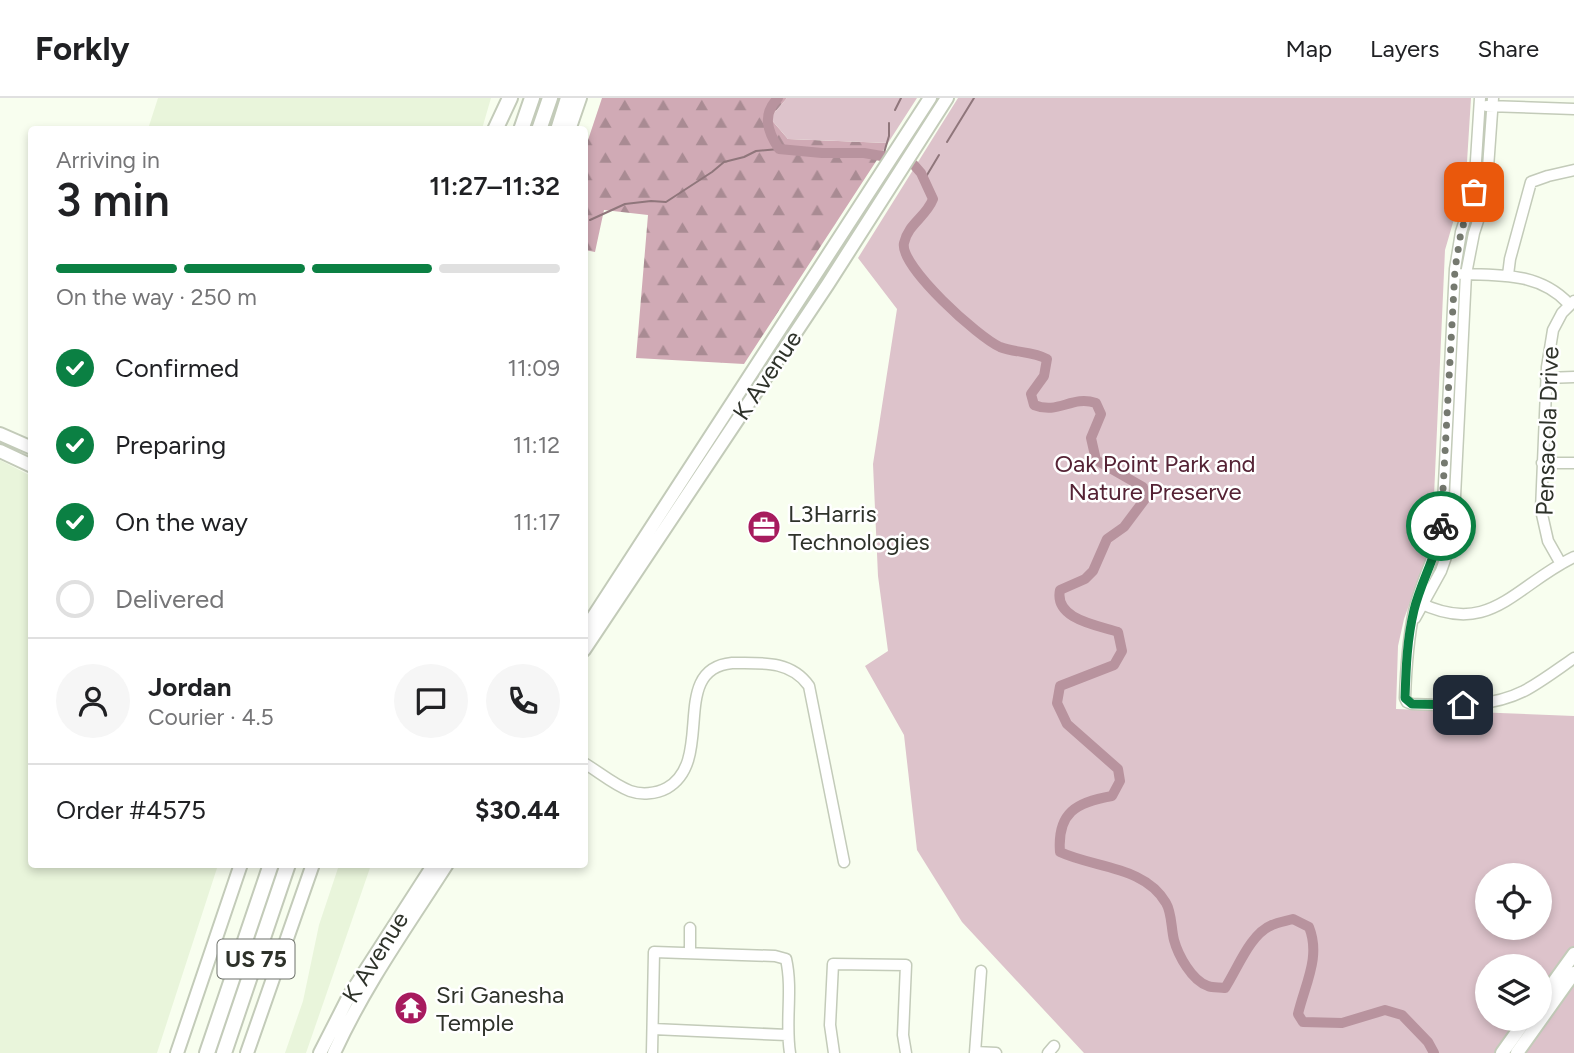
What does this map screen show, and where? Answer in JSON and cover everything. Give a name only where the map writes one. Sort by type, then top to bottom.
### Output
[{"type":"highway","points":[[497,126],[510,98]]},
{"type":"highway","points":[[522,126],[531,98]]},
{"type":"highway","points":[[540,126],[550,98]]},
{"type":"highway","points":[[559,126],[568,98]]},
{"type":"highway","name":"US 75","points":[[207,1053],[270,868]]},
{"type":"highway","name":"US 75","points":[[223,1053],[287,868]]},
{"type":"main road","points":[[496,126],[504,98]]},
{"type":"main road","points":[[570,126],[580,98]]},
{"type":"main road","name":"K Avenue","points":[[925,118],[930,98]]},
{"type":"main road","name":"K Avenue","points":[[588,643],[715,442],[788,345],[872,200],[925,118],[947,98]]},
{"type":"main road","name":"K Avenue","points":[[715,442],[774,336],[872,200]]},
{"type":"main road","points":[[774,336],[788,345]]},
{"type":"main road","points":[[0,434],[28,446]]},
{"type":"main road","points":[[0,450],[28,464]]},
{"type":"main road","name":"K Avenue","points":[[588,625],[660,526]]},
{"type":"main road","points":[[177,1053],[240,868]]},
{"type":"main road","points":[[247,1053],[313,868]]},
{"type":"main road","name":"K Avenue","points":[[334,1053],[346,1024],[429,883],[433,868]]},
{"type":"main road","name":"K Avenue","points":[[320,1053],[349,996],[429,883],[443,868]]},
{"type":"main road","points":[[1552,984],[1574,954]]},
{"type":"main road","points":[[1512,1050],[1574,974]]},
{"type":"main road","points":[[1512,1050],[1521,1031]]},
{"type":"street","points":[[1574,110],[1534,103],[1480,102],[1474,192],[1459,244],[1455,273],[1443,516],[1436,551],[1413,621],[1407,652],[1405,698],[1412,704],[1463,705],[1502,700],[1529,688],[1574,658]]},
{"type":"street","points":[[1420,603],[1447,556],[1454,528],[1466,274],[1474,233],[1486,195],[1493,102]]},
{"type":"street","points":[[1508,275],[1531,182],[1574,170]]},
{"type":"street","points":[[1455,273],[1524,277],[1555,290],[1572,302]]},
{"type":"street","name":"Pensacola Drive","points":[[1561,564],[1548,541],[1542,521],[1542,463],[1550,337],[1559,318],[1572,302]]},
{"type":"street","points":[[1546,378],[1574,377]]},
{"type":"street","points":[[1542,463],[1574,463]]},
{"type":"street","points":[[1420,603],[1450,615],[1482,612],[1505,601],[1574,557]]},
{"type":"street","points":[[588,765],[628,790],[652,793],[664,790],[687,768],[693,742],[695,703],[699,687],[711,670],[732,663],[792,669],[802,675],[809,685],[844,862]]},
{"type":"street","points":[[690,928],[690,953]]},
{"type":"street","points":[[652,1053],[654,952],[775,956],[786,959],[790,974],[787,1035],[790,1053]]},
{"type":"street","points":[[834,1053],[830,1025],[833,964],[906,965],[902,1035],[906,1053]]},
{"type":"street","points":[[981,971],[975,1053],[996,1053]]},
{"type":"street","points":[[653,1029],[787,1035]]},
{"type":"shaded area","points":[[158,98],[491,98],[483,126],[149,126]]},
{"type":"shaded area","points":[[0,460],[28,474],[28,868],[217,868],[157,1053],[0,1053]]},
{"type":"shaded area","points":[[338,868],[370,868],[306,1053],[285,1053],[303,1001],[319,925]]},
{"type":"green space","points":[[602,98],[787,98],[770,118],[788,139],[888,143],[744,364],[636,358],[648,215],[604,210],[595,252],[588,251],[588,140]]},
{"type":"green space","points":[[787,98],[917,98],[888,143],[788,139],[770,118]]},
{"type":"green space","name":"Oak Point Park and Nature Preserve","points":[[958,98],[1471,98],[1466,178],[1445,250],[1432,541],[1404,619],[1398,646],[1396,709],[1574,716],[1574,1053],[1084,1053],[962,922],[917,850],[904,735],[865,666],[888,651],[878,576],[873,464],[897,309],[858,258]]},
{"type":"waterway","points":[[778,98],[770,110],[768,123],[779,149],[864,153],[899,159],[914,165],[921,173],[933,199],[909,231],[904,243],[906,254],[914,268],[942,300],[990,341],[1006,349],[1047,359],[1044,376],[1031,394],[1034,405],[1051,408],[1079,401],[1096,403],[1101,414],[1091,438],[1096,460],[1143,487],[1145,499],[1124,527],[1107,539],[1093,571],[1085,579],[1060,590],[1063,608],[1070,614],[1088,623],[1118,632],[1122,651],[1114,665],[1060,686],[1057,703],[1067,724],[1118,769],[1120,781],[1112,796],[1088,802],[1071,812],[1062,828],[1060,852],[1132,875],[1157,891],[1168,907],[1174,940],[1182,960],[1196,979],[1210,987],[1225,988],[1245,952],[1264,929],[1293,919],[1309,927],[1313,960],[1298,1014],[1303,1022],[1342,1023],[1385,1010],[1402,1015],[1428,1042],[1434,1053]]},
{"type":"waterway","points":[[895,110],[901,98]]},
{"type":"waterway","points":[[947,142],[974,98]]},
{"type":"waterway","points":[[883,156],[889,136],[889,123]]},
{"type":"waterway","points":[[590,220],[625,204],[666,202],[724,162],[756,151],[779,149]]},
{"type":"waterway","points":[[924,180],[939,155]]},
{"type":"way so far","points":[[1441,526],[1455,269],[1461,232],[1474,192]]},
{"type":"place","name":"L3Harris Technologies","points":[[764,527]]},
{"type":"place","name":"Sri Ganesha Temple","points":[[411,1008]]},
{"type":"route","points":[[1441,526],[1436,551],[1414,610],[1409,634],[1405,700],[1409,704],[1463,705]]}]
